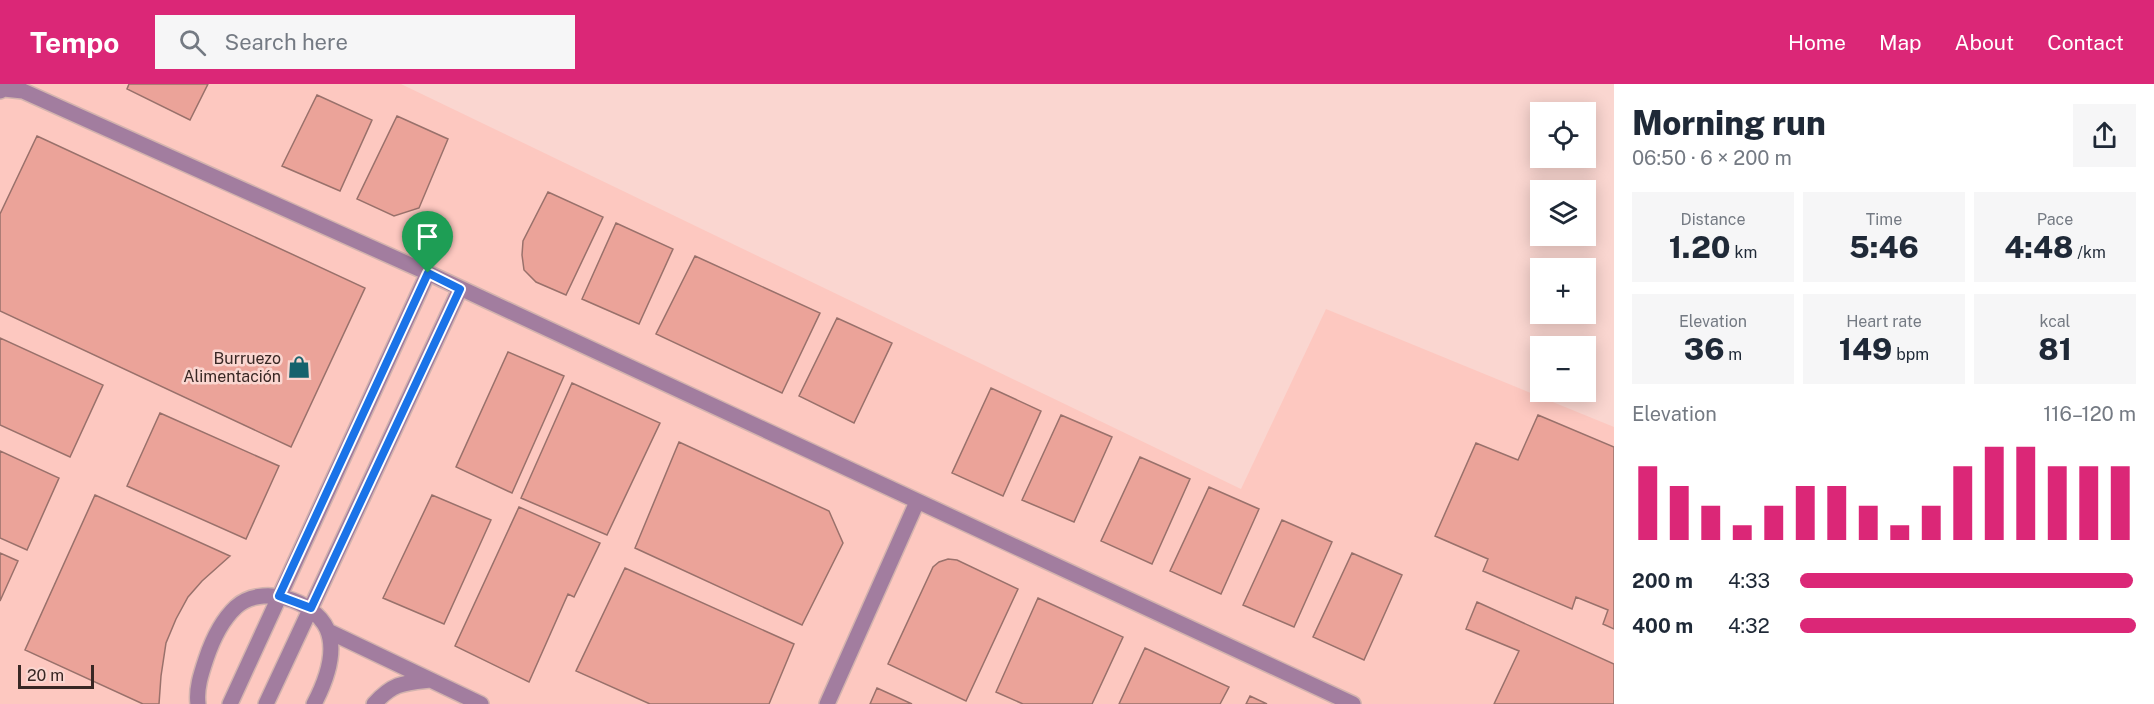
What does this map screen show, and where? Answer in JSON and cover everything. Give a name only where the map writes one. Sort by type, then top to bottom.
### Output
[{"type":"lane","points":[[0,91],[4,89],[23,91],[428,273],[1353,704]]},
{"type":"lane","points":[[230,704],[428,273]]},
{"type":"lane","points":[[266,704],[460,289]]},
{"type":"lane","points":[[827,704],[917,502]]},
{"type":"lane","points":[[198,704],[200,678],[210,647],[223,624],[237,606],[259,597],[279,596],[311,608],[328,631],[330,652],[328,671],[314,704]]},
{"type":"lane","points":[[328,631],[481,704]]},
{"type":"lane","points":[[374,704],[384,693],[401,683],[430,680]]},
{"type":"shaded area","points":[[0,84],[401,84],[1241,489],[1326,309],[1530,393],[1530,402],[1553,402],[1614,427],[1614,704],[0,704]]},
{"type":"building","points":[[129,84],[208,84],[190,120],[127,89]]},
{"type":"building","points":[[317,95],[372,120],[340,191],[282,166]]},
{"type":"building","points":[[397,116],[448,139],[419,208],[394,216],[357,199]]},
{"type":"building","points":[[37,136],[365,288],[291,447],[0,311],[0,214]]},
{"type":"building","points":[[548,192],[603,217],[566,295],[536,282],[524,270],[523,241]]},
{"type":"building","points":[[616,223],[673,249],[639,324],[582,299]]},
{"type":"building","points":[[695,256],[820,313],[782,393],[656,334]]},
{"type":"building","points":[[837,318],[892,343],[854,423],[799,396]]},
{"type":"building","points":[[0,338],[103,385],[70,457],[0,425]]},
{"type":"building","points":[[508,352],[564,376],[512,493],[456,467]]},
{"type":"building","points":[[572,383],[660,423],[607,535],[521,498]]},
{"type":"building","points":[[991,388],[1041,411],[1003,496],[952,473]]},
{"type":"building","points":[[160,413],[279,466],[246,539],[127,486]]},
{"type":"building","points":[[1061,415],[1112,437],[1074,522],[1022,500]]},
{"type":"building","points":[[1538,415],[1614,447],[1614,629],[1603,624],[1608,610],[1576,597],[1572,609],[1483,571],[1488,559],[1435,536],[1476,443],[1518,460]]},
{"type":"building","points":[[679,442],[829,511],[843,543],[802,625],[635,548]]},
{"type":"building","points":[[0,451],[59,478],[27,550],[0,538]]},
{"type":"building","points":[[1140,457],[1190,479],[1152,564],[1101,541]]},
{"type":"building","points":[[1209,487],[1259,509],[1221,594],[1170,571]]},
{"type":"building","points":[[95,495],[230,556],[188,597],[176,619],[166,643],[159,704],[143,704],[25,650]]},
{"type":"building","points":[[432,495],[491,520],[444,624],[383,598]]},
{"type":"building","points":[[519,507],[600,543],[574,597],[568,594],[529,682],[455,646]]},
{"type":"building","points":[[1282,520],[1332,542],[1294,627],[1243,605]]},
{"type":"building","points":[[0,553],[18,561],[0,601]]},
{"type":"building","points":[[1352,553],[1402,575],[1364,660],[1313,637]]},
{"type":"building","points":[[948,559],[957,560],[1018,589],[966,701],[888,664],[933,567]]},
{"type":"building","points":[[625,568],[794,644],[769,704],[650,704],[576,671]]},
{"type":"building","points":[[1038,598],[1123,637],[1092,704],[1023,704],[996,692]]},
{"type":"building","points":[[1477,602],[1614,664],[1614,704],[1494,704],[1519,651],[1466,629]]},
{"type":"building","points":[[1145,648],[1229,687],[1220,704],[1119,704]]},
{"type":"building","points":[[877,688],[912,704],[870,704]]},
{"type":"building","points":[[1250,696],[1267,704],[1246,704]]},
{"type":"place","name":"Burruezo Alimentación","points":[[299,367]]},
{"type":"route","points":[[428,273],[460,289],[311,608],[279,596],[428,273]]}]
